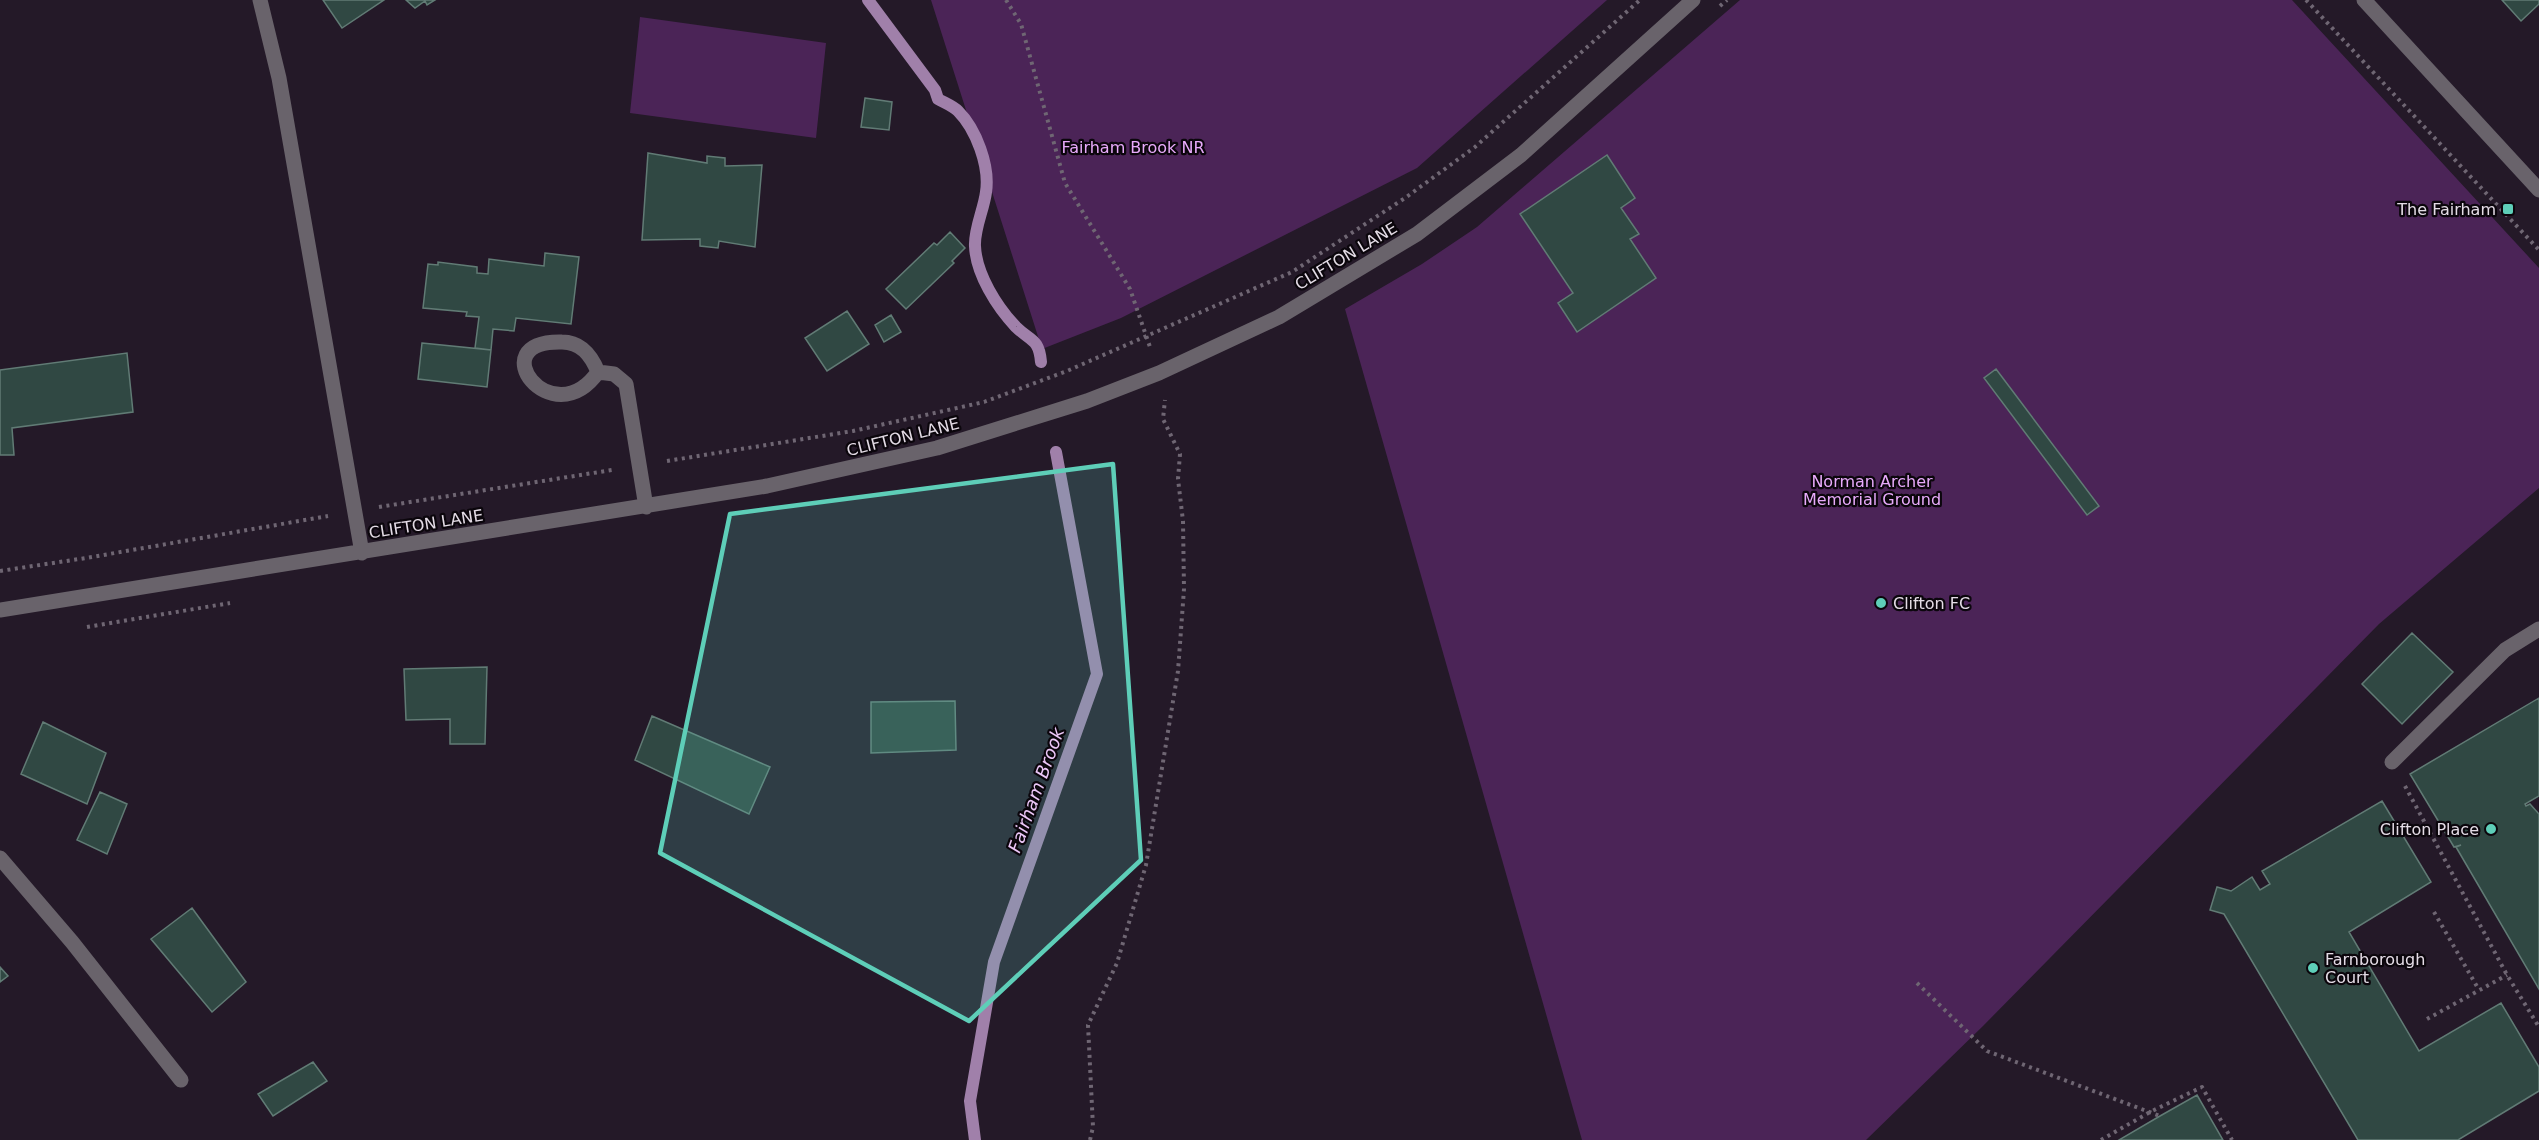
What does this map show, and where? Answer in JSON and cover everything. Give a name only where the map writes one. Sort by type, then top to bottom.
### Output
[{"type":"street","points":[[260,0],[279,78],[362,553]]},
{"type":"street","name":"CLIFTON LANE","points":[[0,610],[767,486],[937,448],[1004,429],[1087,401],[1159,373],[1279,317],[1417,234],[1521,155],[1693,0]]},
{"type":"street","points":[[2364,0],[2539,190]]},
{"type":"street","points":[[567,342],[586,350],[598,372],[590,384],[580,390],[553,393],[539,388],[530,381],[523,363],[527,354],[544,343],[567,342]]},
{"type":"street","points":[[598,372],[614,374],[626,384],[646,507]]},
{"type":"street","points":[[2392,762],[2505,650],[2539,629]]},
{"type":"street","points":[[0,858],[72,942],[181,1080]]},
{"type":"path","points":[[1006,0],[1021,24],[1065,183],[1130,289],[1159,373]]},
{"type":"path","points":[[0,571],[853,431],[984,402],[1068,371],[1292,272],[1405,198],[1475,147],[1640,0]]},
{"type":"path","points":[[1714,11],[1727,0]]},
{"type":"path","points":[[2306,0],[2539,250]]},
{"type":"path","points":[[1090,1140],[1093,1126],[1088,1025],[1117,963],[1146,864],[1178,671],[1184,589],[1184,521],[1178,478],[1180,454],[1163,419],[1165,394]]},
{"type":"path","points":[[86,627],[231,603]]},
{"type":"path","points":[[2392,762],[2507,975],[2539,1027]]},
{"type":"path","points":[[2434,912],[2479,990]]},
{"type":"path","points":[[2427,1019],[2507,975]]},
{"type":"path","points":[[1917,983],[1987,1052],[2160,1116]]},
{"type":"path","points":[[2101,1140],[2150,1112],[2202,1087],[2232,1140]]},
{"type":"highlighted area","points":[[1113,464],[1141,860],[969,1021],[660,853],[730,514]]},
{"type":"green space","name":"Fairham Brook NR","points":[[931,0],[1607,0],[1417,168],[1121,318],[1042,349]]},
{"type":"green space","name":"Norman Archer Memorial Ground","points":[[1740,0],[2292,0],[2539,268],[2539,488],[2379,624],[1983,1026],[1866,1140],[1582,1140],[1345,309],[1422,264],[1477,227]]},
{"type":"green space","points":[[640,17],[826,43],[816,138],[630,113]]},
{"type":"building","points":[[323,0],[384,0],[342,28]]},
{"type":"building","points":[[406,0],[435,0],[427,5],[425,1],[415,8]]},
{"type":"building","points":[[2502,0],[2539,0],[2539,4],[2521,21]]},
{"type":"building","points":[[865,98],[892,102],[889,130],[861,127]]},
{"type":"building","points":[[648,153],[707,163],[707,156],[725,158],[725,166],[762,165],[755,247],[719,241],[718,248],[700,246],[700,239],[642,240]]},
{"type":"building","points":[[1607,155],[1635,198],[1621,208],[1639,234],[1630,239],[1656,278],[1577,332],[1558,303],[1573,293],[1520,214]]},
{"type":"building","points":[[950,232],[965,248],[952,261],[954,263],[906,309],[886,289],[934,243],[937,245]]},
{"type":"building","points":[[545,253],[579,257],[571,324],[516,318],[514,331],[493,329],[491,350],[475,348],[479,317],[466,316],[467,312],[423,308],[428,264],[438,265],[438,262],[477,267],[477,273],[488,274],[489,259],[544,266]]},
{"type":"building","points":[[847,311],[869,344],[827,371],[805,338]]},
{"type":"building","points":[[891,315],[901,332],[884,342],[875,325]]},
{"type":"building","points":[[422,343],[491,350],[487,387],[418,379]]},
{"type":"building","points":[[127,353],[133,412],[12,428],[14,455],[0,455],[0,370]]},
{"type":"building","points":[[1996,369],[2099,506],[2087,515],[1984,378]]},
{"type":"building","points":[[2412,633],[2453,672],[2402,724],[2362,684]]},
{"type":"building","points":[[487,667],[485,744],[450,744],[450,719],[406,720],[404,669]]},
{"type":"building","name":"Clifton Place","points":[[2539,698],[2539,796],[2525,804],[2526,806],[2530,804],[2539,814],[2539,989],[2456,847],[2461,845],[2454,847],[2410,774]]},
{"type":"building","points":[[955,701],[956,750],[871,753],[871,702]]},
{"type":"building","points":[[652,716],[770,767],[749,814],[635,760]]},
{"type":"building","points":[[43,722],[106,753],[87,804],[21,774]]},
{"type":"building","points":[[100,792],[127,804],[107,854],[77,840]]},
{"type":"building","name":"Farnborough Court","points":[[2382,801],[2431,882],[2349,932],[2419,1051],[2501,1003],[2539,1067],[2539,1091],[2458,1140],[2358,1140],[2224,914],[2210,910],[2217,887],[2231,891],[2252,877],[2260,890],[2270,884],[2262,871]]},
{"type":"building","points":[[192,908],[246,982],[212,1012],[151,939]]},
{"type":"building","points":[[0,967],[8,976],[0,982]]},
{"type":"building","points":[[313,1062],[327,1081],[273,1116],[258,1094]]},
{"type":"building","points":[[2197,1095],[2223,1140],[2119,1140],[2160,1116]]},
{"type":"waterway","name":"Fairham Brook","points":[[868,0],[935,90],[938,99],[958,111],[976,138],[984,160],[987,182],[975,239],[979,268],[1002,310],[1016,327],[1036,344],[1041,362]]},
{"type":"waterway","name":"Fairham Brook","points":[[975,1140],[970,1101],[994,962],[1097,674],[1056,452]]},
{"type":"place","name":"The Fairham","points":[[2508,209]]},
{"type":"place","name":"Clifton FC","points":[[1881,603]]},
{"type":"place","name":"Clifton Place","points":[[2491,829]]},
{"type":"place","name":"Farnborough Court","points":[[2313,968]]}]
